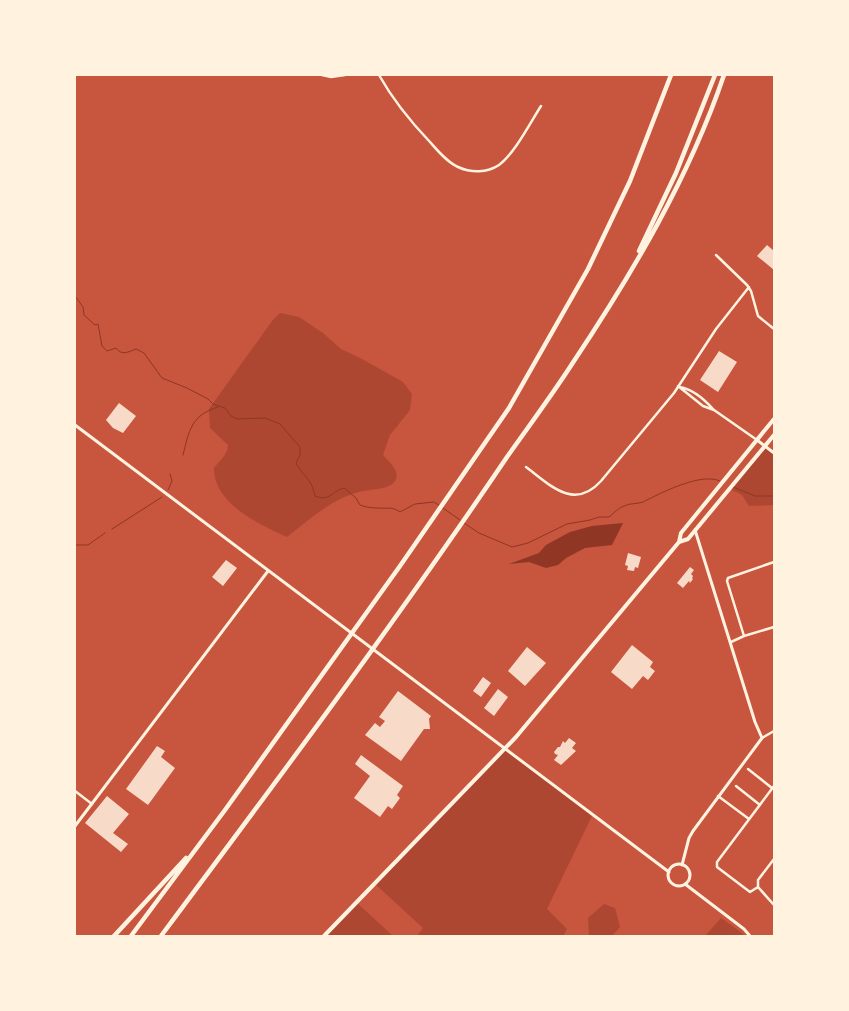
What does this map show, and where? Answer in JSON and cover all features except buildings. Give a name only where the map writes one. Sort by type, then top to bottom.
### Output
[{"type":"highway","points":[[131,936],[400,566],[509,408],[592,260],[630,181],[671,75]]},
{"type":"highway","points":[[622,284],[676,173],[715,75]]},
{"type":"highway","points":[[161,936],[282,775],[472,511],[573,363],[673,196],[724,75]]},
{"type":"highway","points":[[114,936],[207,834]]},
{"type":"main road","points":[[324,936],[505,749],[547,701],[679,542],[681,533],[774,419]]},
{"type":"main road","points":[[679,542],[688,539],[774,435]]},
{"type":"street","points":[[322,75],[331,77],[345,75]]},
{"type":"street","points":[[379,75],[394,101],[439,152],[450,162],[472,171],[483,171],[500,164],[514,148],[541,106]]},
{"type":"street","points":[[716,255],[749,287],[758,316],[774,329]]},
{"type":"street","points":[[526,467],[559,491],[577,495],[588,493],[601,481],[678,386],[716,329],[749,287]]},
{"type":"street","points":[[678,386],[688,388],[707,402],[714,410],[774,453]]},
{"type":"street","points":[[75,425],[669,872]]},
{"type":"street","points":[[695,530],[755,722],[762,738]]},
{"type":"street","points":[[744,636],[727,581],[728,578],[774,562]]},
{"type":"street","points":[[75,826],[268,571]]},
{"type":"street","points":[[731,642],[774,627]]},
{"type":"street","points":[[682,865],[689,838],[762,738],[774,731]]},
{"type":"street","points":[[748,770],[773,787],[717,862],[717,867],[750,892],[758,887]]},
{"type":"street","points":[[736,786],[760,805]]},
{"type":"street","points":[[75,791],[92,804]]},
{"type":"street","points":[[718,796],[749,819]]},
{"type":"street","points":[[774,859],[758,880],[758,887],[774,905]]},
{"type":"street","points":[[676,865],[682,865],[689,873],[689,880],[680,886],[673,885],[669,879],[669,872],[676,865]]},
{"type":"street","points":[[685,884],[744,929],[750,936]]},
{"type":"shaded area","points":[[280,313],[299,317],[323,333],[341,349],[403,382],[412,394],[410,410],[390,435],[383,455],[395,470],[395,481],[389,486],[359,492],[339,500],[287,537],[240,512],[221,492],[216,481],[214,468],[225,455],[228,445],[210,428],[209,409],[272,321]]},
{"type":"shaded area","points":[[765,446],[774,453],[774,505],[749,506],[742,495],[730,489]]},
{"type":"shaded area","points":[[623,523],[612,545],[585,548],[566,558],[558,565],[546,568],[529,562],[509,564],[539,553],[546,545],[570,532],[592,526]]},
{"type":"shaded area","points":[[505,749],[593,814],[547,909],[567,929],[563,936],[417,936],[423,928],[374,883]]},
{"type":"shaded area","points":[[356,902],[393,936],[324,936]]},
{"type":"shaded area","points":[[604,904],[615,908],[620,927],[612,936],[589,936],[588,918]]},
{"type":"shaded area","points":[[721,918],[742,933],[744,936],[705,936]]},
{"type":"waterway","points":[[75,296],[83,307],[84,315],[95,325],[98,324],[102,346],[107,351],[116,348],[125,353],[136,349],[144,353],[162,378],[187,388],[208,399],[213,404],[225,408],[231,416],[237,419],[265,418],[280,424],[300,447],[300,455],[296,463],[309,481],[315,496],[320,498],[328,497],[344,488],[356,498],[360,505],[368,507],[392,508],[400,512],[415,504],[434,502],[440,506]]},
{"type":"waterway","points":[[183,455],[187,438],[197,419],[202,414],[218,407]]},
{"type":"waterway","points":[[168,490],[172,481],[170,474]]},
{"type":"waterway","points":[[464,523],[479,533],[512,547],[528,543],[567,524],[599,517],[609,517],[622,507],[643,502],[692,481],[702,479],[720,481]]},
{"type":"waterway","points":[[733,487],[755,496],[774,496]]},
{"type":"waterway","points":[[112,529],[162,497]]},
{"type":"waterway","points":[[443,508],[460,520]]},
{"type":"waterway","points":[[75,545],[88,545],[105,533]]}]
